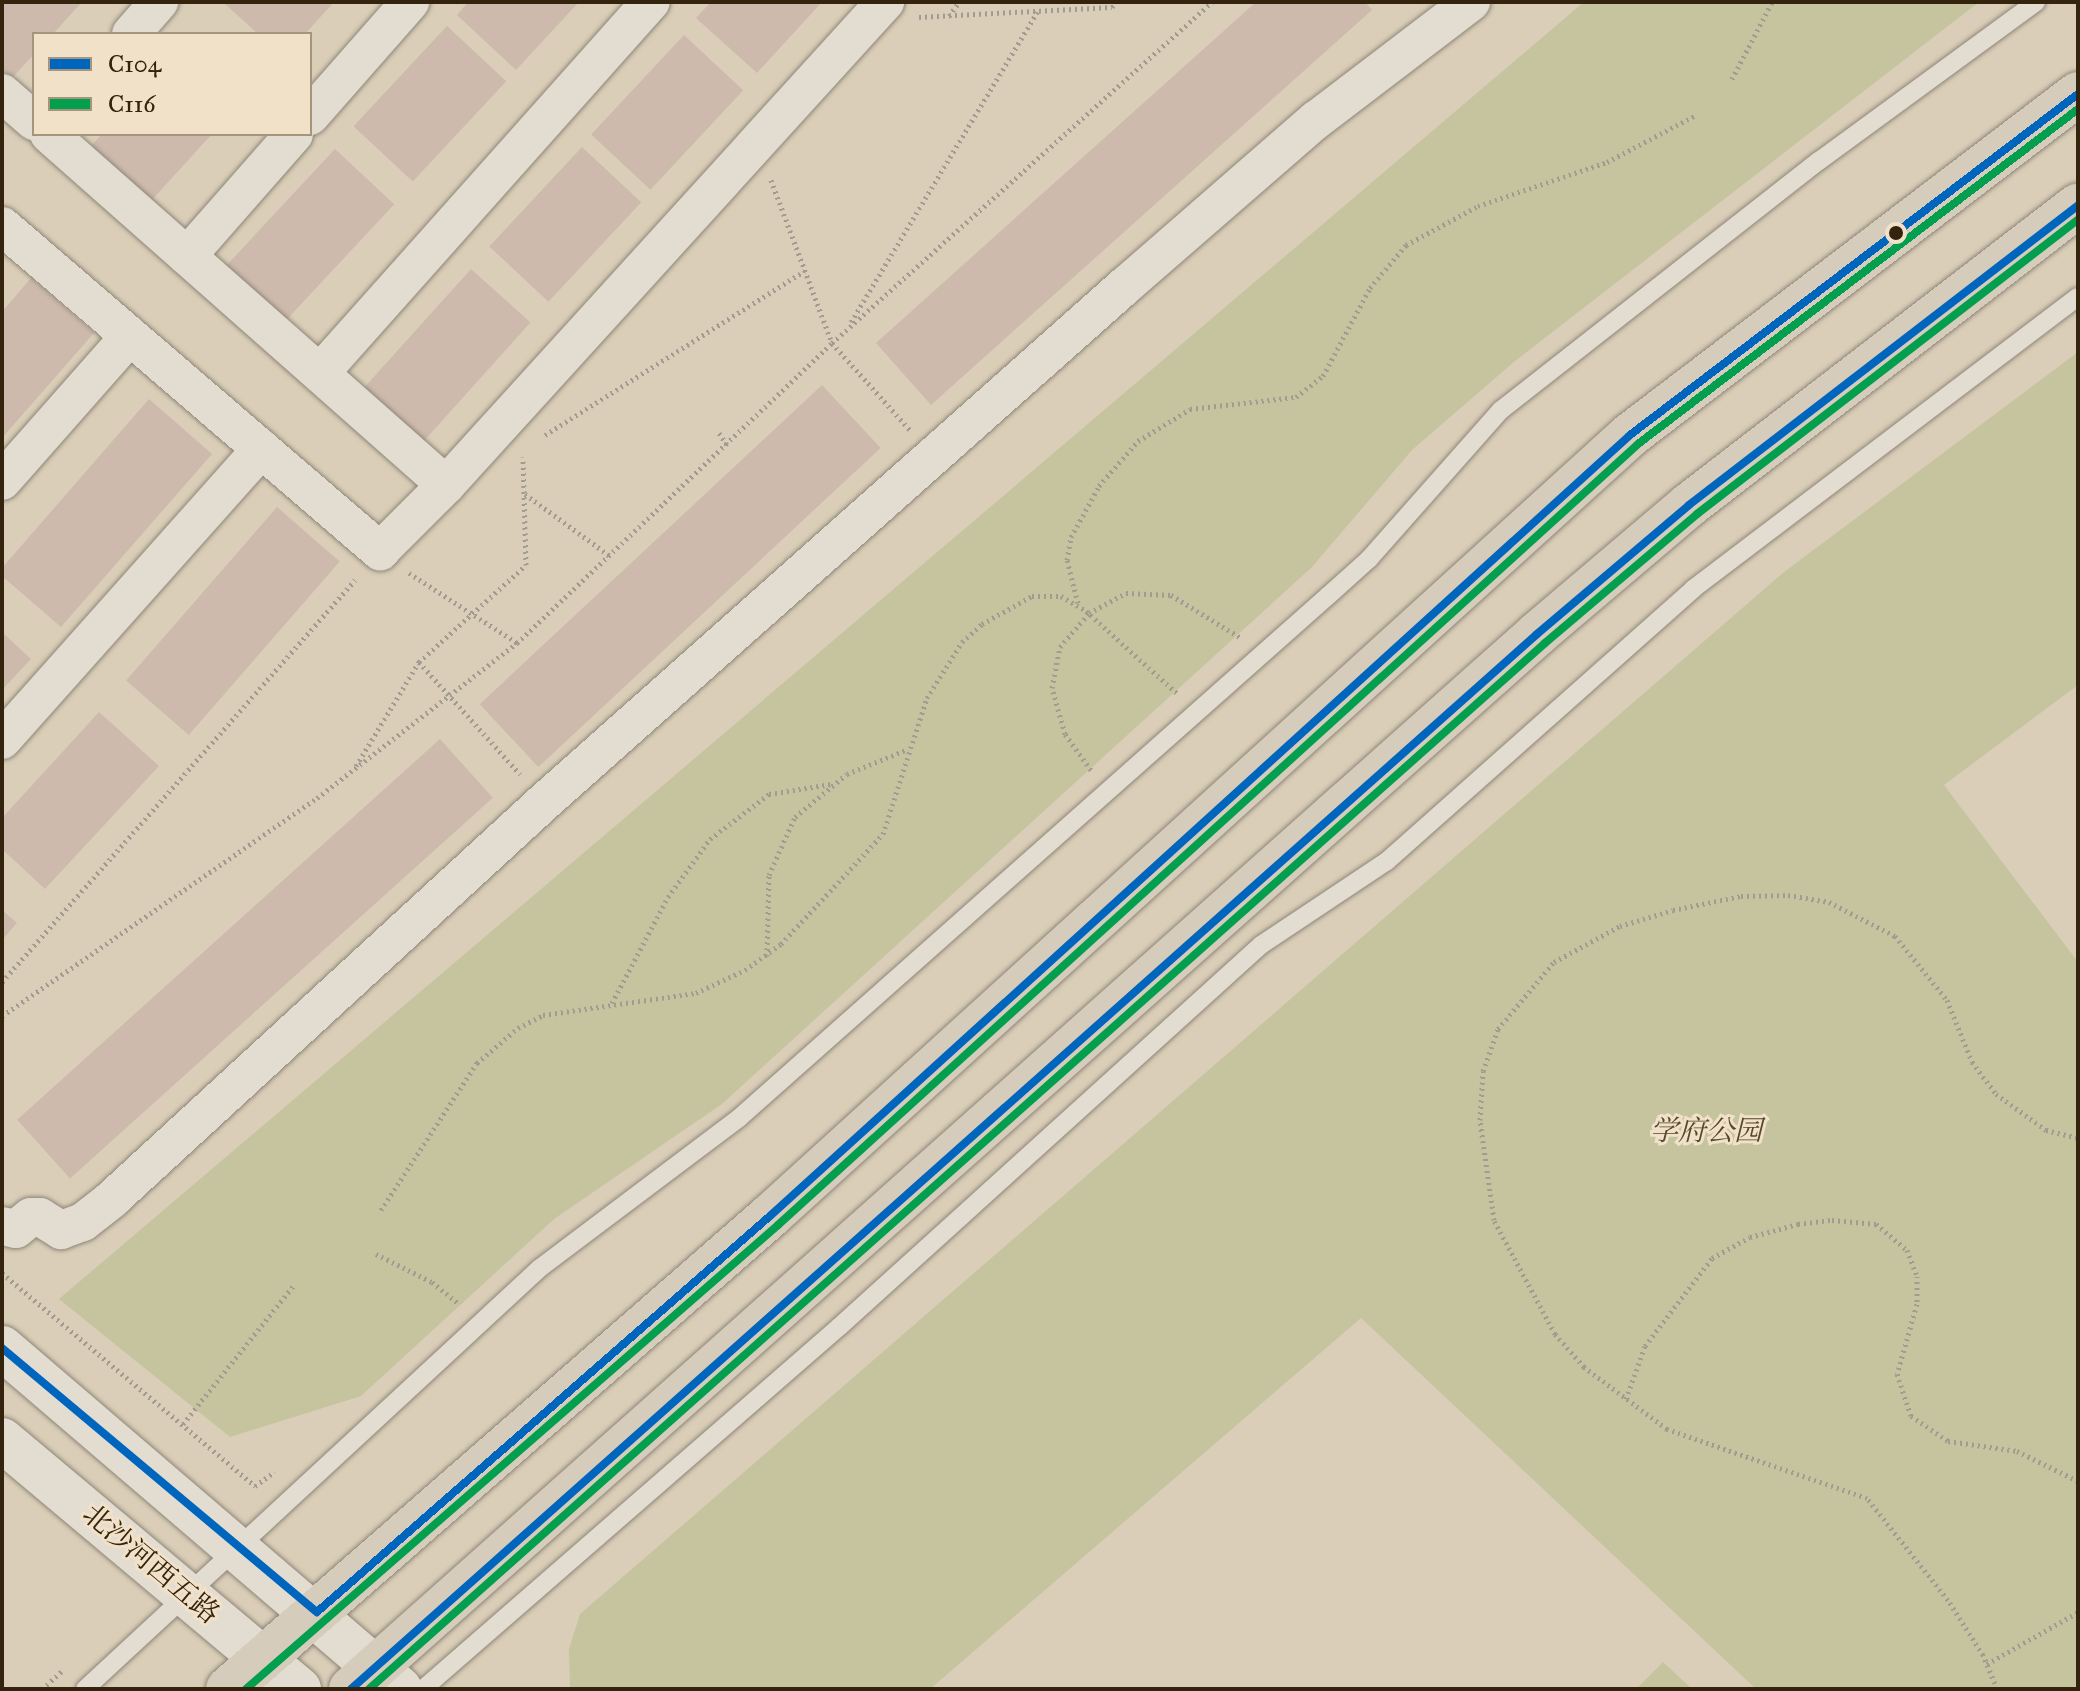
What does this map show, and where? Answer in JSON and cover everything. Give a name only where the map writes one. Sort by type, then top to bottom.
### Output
[{"type":"main road","points":[[228,1689],[770,1216],[1630,435],[2078,94]]},
{"type":"main road","points":[[2,1348],[317,1612],[376,1681],[1548,624],[1689,505],[2078,205]]},
{"type":"main road","name":"北沙河西五路","points":[[2,1440],[299,1689]]},
{"type":"street","points":[[133,32],[159,2]]},
{"type":"street","points":[[312,114],[410,2]]},
{"type":"street","points":[[320,373],[650,2]]},
{"type":"street","points":[[2,1226],[16,1229],[40,1217],[61,1230],[83,1222],[544,802],[933,455],[1316,120],[1471,2]]},
{"type":"street","points":[[2,226],[380,551],[898,10]]},
{"type":"street","points":[[2,93],[32,119]]},
{"type":"street","points":[[51,136],[446,485]]},
{"type":"street","points":[[187,256],[292,136]]},
{"type":"street","points":[[2,481],[130,336]]},
{"type":"street","points":[[2,740],[261,449]]},
{"type":"lane","points":[[85,1689],[540,1268],[739,1118],[1329,595],[1501,410],[1819,161],[2036,2]]},
{"type":"lane","points":[[423,1689],[839,1327],[1261,945],[1387,861],[1693,589],[2078,297]]},
{"type":"path","points":[[949,16],[959,2]]},
{"type":"path","points":[[898,10],[949,16],[1112,7],[1116,2]]},
{"type":"path","points":[[2,1016],[353,771],[517,643],[846,330],[1212,2]]},
{"type":"path","points":[[1732,79],[1772,2]]},
{"type":"path","points":[[846,330],[1038,11]]},
{"type":"path","points":[[1078,604],[1067,560],[1071,537],[1114,466],[1152,430],[1190,409],[1296,397],[1323,376],[1370,288],[1406,245],[1478,206],[1607,162],[1696,115]]},
{"type":"path","points":[[767,168],[832,343],[933,455]]},
{"type":"path","points":[[567,422],[804,271]]},
{"type":"path","points":[[532,438],[543,426]]},
{"type":"path","points":[[719,433],[727,445]]},
{"type":"path","points":[[353,771],[419,662],[526,565],[522,450]]},
{"type":"path","points":[[524,493],[610,556]]},
{"type":"path","points":[[396,564],[472,617],[517,643]]},
{"type":"path","points":[[2,982],[366,569]]},
{"type":"path","points":[[1086,785],[1096,775],[1065,734],[1052,688],[1060,647],[1089,613],[1126,593],[1171,595],[1208,613],[1245,641]]},
{"type":"path","points":[[381,1210],[455,1094],[498,1043],[543,1015],[696,993],[767,956],[878,842],[908,749],[942,670],[982,624],[1032,596],[1061,596],[1089,613],[1181,697]]},
{"type":"path","points":[[1236,649],[1256,632]]},
{"type":"path","points":[[419,662],[544,802]]},
{"type":"path","points":[[1171,707],[1191,689]]},
{"type":"path","points":[[767,956],[766,892],[777,853],[795,817],[831,784],[870,762],[908,749]]},
{"type":"path","points":[[612,1003],[668,897],[710,839],[769,794],[831,784]]},
{"type":"path","points":[[1997,1689],[1987,1664],[1948,1600],[1867,1498],[1667,1429],[1584,1367],[1555,1334],[1494,1220],[1484,1177],[1483,1071],[1498,1029],[1554,962],[1620,926],[1673,910],[1741,896],[1788,895],[1829,902],[1895,936],[1947,1000],[1972,1062],[1996,1094],[2046,1130],[2078,1138]]},
{"type":"path","points":[[1626,1399],[1645,1346],[1712,1258],[1750,1237],[1798,1224],[1832,1220],[1876,1224],[1907,1250],[1917,1276],[1917,1304],[1897,1374],[1911,1416],[1948,1441],[2017,1451],[2078,1481]]},
{"type":"path","points":[[376,1254],[432,1282],[466,1312]]},
{"type":"path","points":[[2,1273],[255,1486],[281,1467]]},
{"type":"path","points":[[183,1424],[294,1285]]},
{"type":"path","points":[[1987,1664],[2078,1612]]},
{"type":"green space","points":[[1584,2],[1979,2],[1515,361],[1412,450],[1312,567],[722,1104],[554,1219],[361,1396],[230,1437],[59,1299]]},
{"type":"green space","name":"学府公园","points":[[2078,352],[2078,685],[1944,785],[2078,962],[2078,1689],[1756,1689],[1361,1318],[930,1689],[570,1689],[569,1649],[580,1614],[1784,572]]},
{"type":"green space","points":[[1663,1662],[1692,1689],[1636,1689]]},
{"type":"building","points":[[2,2],[82,2],[55,32],[32,32],[32,56],[12,78],[2,69]]},
{"type":"building","points":[[223,2],[334,2],[307,32],[256,32]]},
{"type":"building","points":[[468,2],[579,2],[516,70],[457,15]]},
{"type":"building","points":[[711,2],[822,2],[757,73],[696,18]]},
{"type":"building","points":[[1256,2],[1365,2],[1372,10],[931,405],[876,343]]},
{"type":"building","points":[[447,26],[506,81],[413,181],[354,126]]},
{"type":"building","points":[[684,35],[743,90],[650,190],[591,134]]},
{"type":"building","points":[[100,136],[210,136],[150,202],[90,147]]},
{"type":"building","points":[[582,147],[641,202],[548,302],[489,246]]},
{"type":"building","points":[[335,149],[394,204],[280,326],[221,271]]},
{"type":"building","points":[[471,269],[530,323],[419,447],[359,393]]},
{"type":"building","points":[[31,278],[94,333],[2,438],[2,312]]},
{"type":"building","points":[[822,385],[881,448],[538,767],[480,704]]},
{"type":"building","points":[[149,399],[212,454],[61,627],[2,576],[2,568]]},
{"type":"building","points":[[277,507],[340,561],[189,735],[126,681]]},
{"type":"building","points":[[2,632],[31,659],[2,690]]},
{"type":"building","points":[[99,712],[159,766],[45,889],[2,849],[2,818]]},
{"type":"building","points":[[440,739],[493,798],[70,1178],[17,1120]]},
{"type":"building","points":[[2,910],[17,923],[2,940]]},
{"type":"transit line","name":"C104","points":[[2,1348],[317,1612],[770,1216],[1630,435],[2078,94]]},
{"type":"transit line","name":"C116","points":[[246,1689],[778,1225],[1638,444],[2078,109]]},
{"type":"transit line","name":"C104","points":[[351,1689],[1537,634],[1689,505],[2078,205]]},
{"type":"transit line","name":"C116","points":[[369,1689],[1545,643],[1697,514],[2078,220]]}]
